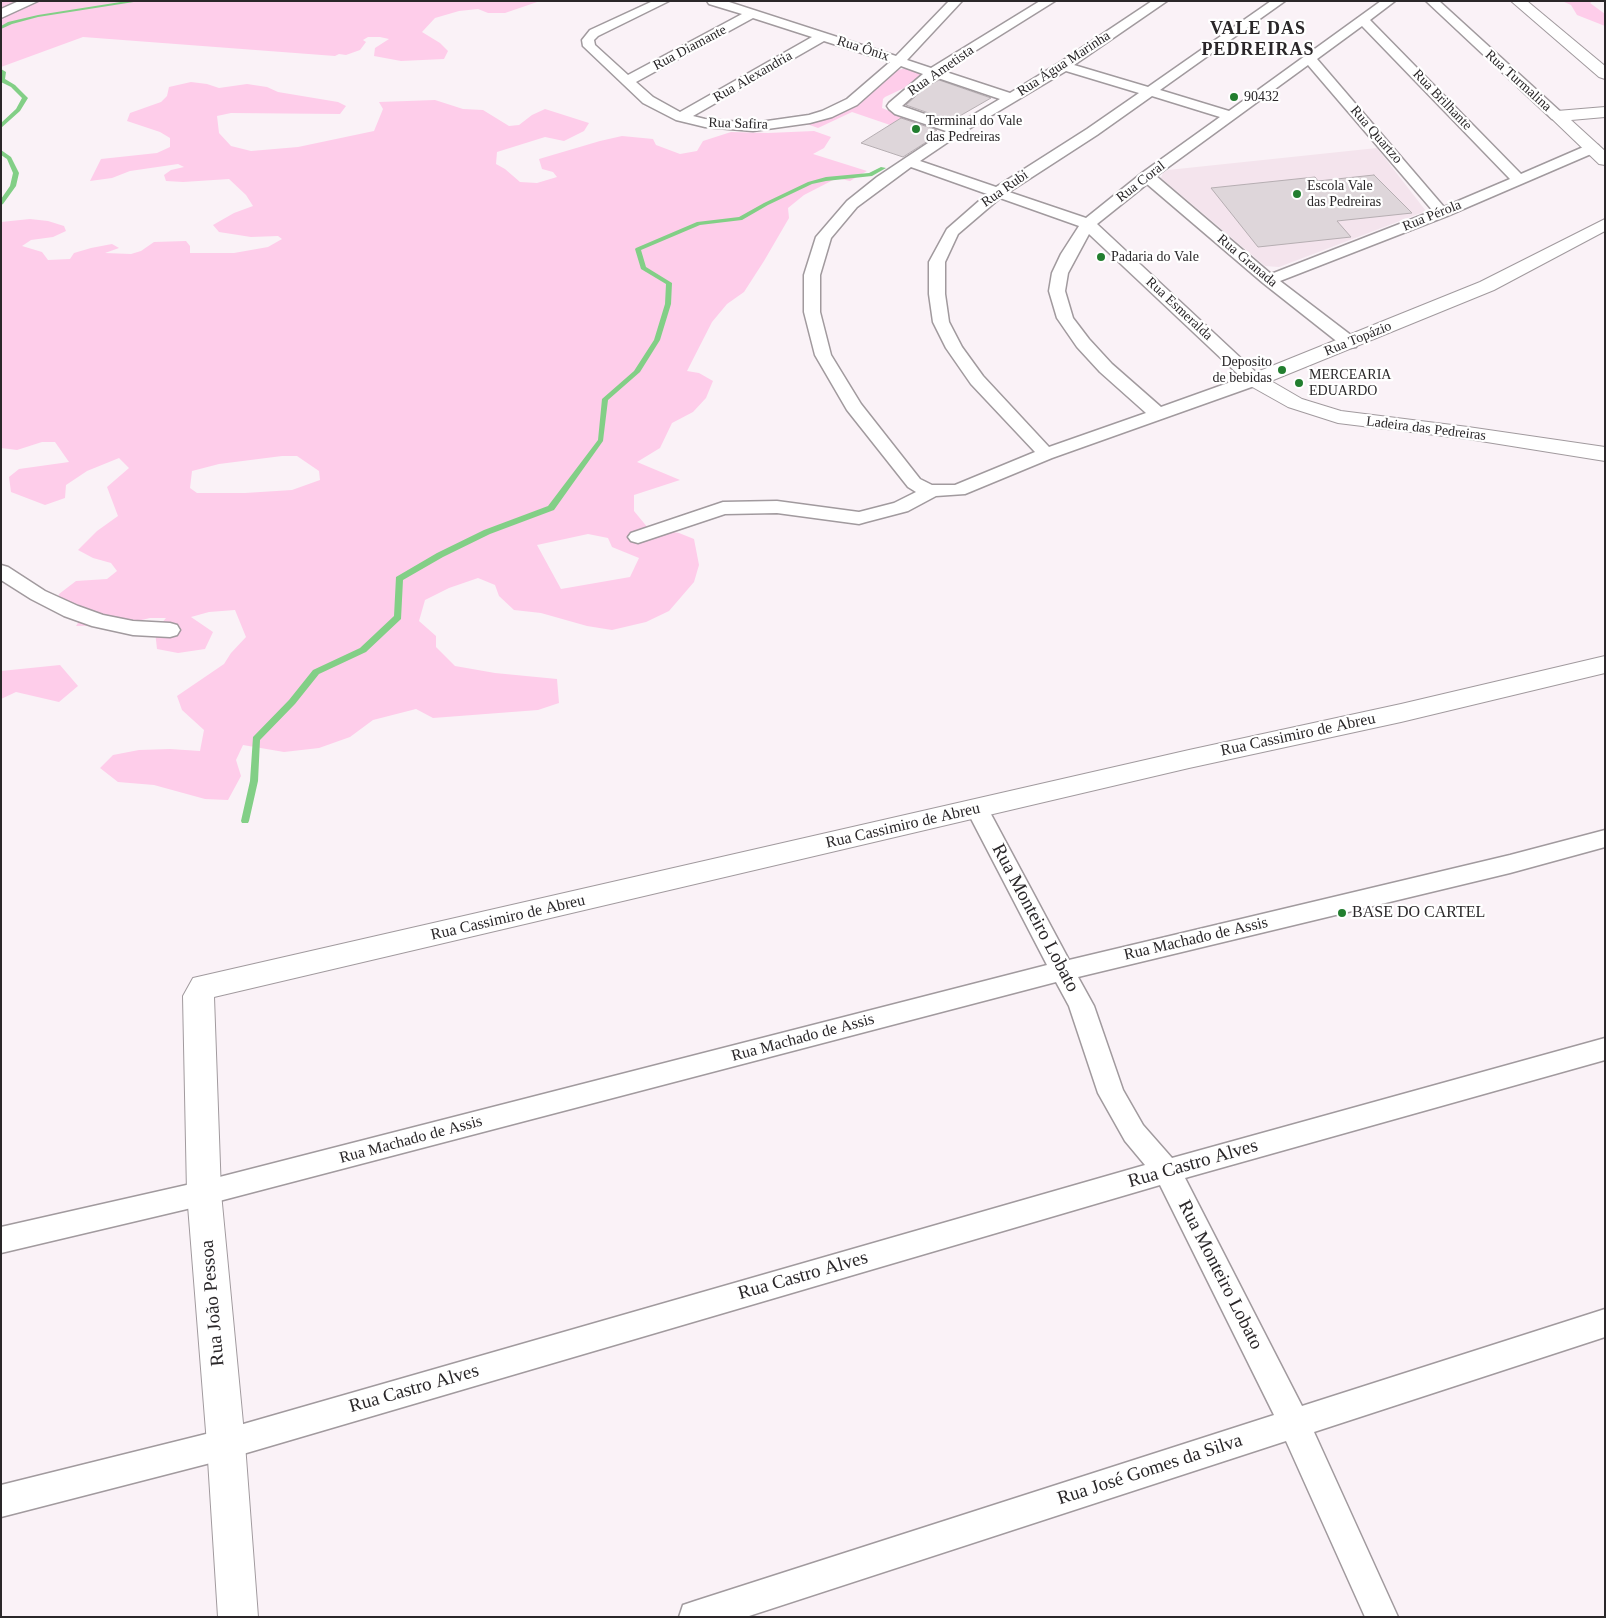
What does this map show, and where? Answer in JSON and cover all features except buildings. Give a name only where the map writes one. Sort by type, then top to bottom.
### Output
[{"type":"street","points":[[1,14],[16,6],[32,1]]},
{"type":"street","name":"Rua Safira","points":[[663,1],[594,33],[588,40],[589,46],[648,100],[681,117],[705,123],[753,127],[810,119],[834,111],[852,102],[899,61],[956,1]]},
{"type":"street","name":"Rua Ônix","points":[[713,1],[1012,98]]},
{"type":"street","name":"Rua Ametista","points":[[958,130],[900,111],[894,107],[933,72],[1049,1]]},
{"type":"street","name":"Rua Água Marinha","points":[[932,491],[921,488],[914,482],[853,406],[823,355],[812,312],[812,275],[824,236],[852,204],[882,180],[958,130],[1064,66],[1161,1]]},
{"type":"street","name":"Rua Rubi","points":[[1046,454],[977,380],[954,348],[941,322],[936,294],[938,262],[952,232],[997,193],[1150,91],[1279,1]]},
{"type":"street","name":"Rua Coral","points":[[1159,415],[1106,368],[1083,344],[1065,318],[1057,291],[1060,272],[1088,224],[1147,176],[1390,1]]},
{"type":"street","name":"Rua Turmalina","points":[[1432,1],[1599,154]]},
{"type":"street","points":[[1518,1],[1605,74]]},
{"type":"street","name":"Rua Diamante","points":[[627,81],[752,14]]},
{"type":"street","name":"Rua Brilhante","points":[[1364,21],[1518,180]]},
{"type":"street","name":"Rua Alexandria","points":[[681,117],[824,36]]},
{"type":"street","name":"Rua Quartzo","points":[[1310,59],[1442,212]]},
{"type":"street","points":[[1064,66],[1232,116]]},
{"type":"street","points":[[1556,116],[1605,112]]},
{"type":"street","name":"Rua Pérola","points":[[1269,280],[1518,180],[1599,154]]},
{"type":"street","name":"Rua Esmeralda","points":[[909,162],[1088,224],[1254,380]]},
{"type":"street","name":"Rua Granada","points":[[1147,176],[1269,280],[1350,343]]},
{"type":"street","name":"Rua Topázio","points":[[932,491],[958,490],[1046,454],[1159,415],[1350,343],[1487,286],[1605,224]]},
{"type":"street","name":"Ladeira das Pedreiras","points":[[1254,380],[1295,403],[1338,418],[1468,433],[1605,454]]},
{"type":"street","points":[[638,538],[723,508],[777,507],[859,518],[901,507],[932,491]]},
{"type":"street","points":[[1,571],[38,595],[71,611],[99,621],[133,628],[170,630]]},
{"type":"street","name":"Rua Cassimiro de Abreu","points":[[202,989],[210,985],[494,921],[1189,759],[1400,713],[1605,664]]},
{"type":"street","name":"Rua Monteiro Lobato","points":[[977,809],[1081,1006],[1111,1093],[1134,1133],[1167,1171],[1294,1423],[1382,1617]]},
{"type":"street","name":"Rua Machado de Assis","points":[[1,1240],[204,1193],[1062,971],[1510,864],[1605,838]]},
{"type":"street","name":"Rua João Pessoa","points":[[202,989],[198,996],[204,1193],[226,1444],[238,1617]]},
{"type":"street","name":"Rua Castro Alves","points":[[1,1501],[226,1444],[1167,1171],[1605,1049]]},
{"type":"street","name":"Rua José Gomes da Silva","points":[[696,1617],[1605,1323]]},
{"type":"shaded area","points":[[1,1],[540,1],[505,13],[488,13],[478,9],[459,11],[435,18],[422,32],[440,43],[448,51],[444,59],[401,61],[374,56],[375,48],[389,39],[380,37],[368,37],[363,40],[366,42],[360,50],[346,55],[339,54],[335,56],[83,37],[1,67]]},
{"type":"shaded area","points":[[1562,1],[1593,1],[1590,3],[1605,14],[1605,26],[1577,15],[1571,5]]},
{"type":"shaded area","points":[[906,68],[916,70],[925,75],[919,81],[885,97],[882,108],[928,127],[935,133],[934,140],[852,112],[818,128],[807,124],[859,105],[895,71]]},
{"type":"shaded area","points":[[191,82],[219,88],[247,84],[267,87],[278,92],[338,102],[346,106],[340,114],[231,113],[217,116],[219,133],[231,146],[251,151],[298,147],[374,131],[383,109],[379,102],[435,100],[463,109],[483,110],[509,126],[519,125],[532,115],[545,109],[589,123],[584,131],[564,141],[545,137],[497,152],[496,164],[520,182],[537,183],[557,177],[553,172],[542,169],[539,159],[600,141],[622,136],[653,139],[656,145],[680,154],[697,151],[703,141],[731,132],[814,131],[831,137],[824,148],[813,154],[867,171],[850,181],[837,178],[804,195],[788,208],[789,218],[764,261],[744,292],[727,304],[712,322],[687,371],[699,373],[713,381],[706,398],[693,412],[672,423],[660,448],[637,462],[680,480],[634,495],[634,511],[648,528],[679,533],[694,539],[699,565],[694,582],[669,611],[646,622],[612,630],[587,626],[541,613],[514,610],[499,596],[495,585],[478,578],[449,588],[425,600],[419,621],[436,636],[436,647],[455,666],[495,673],[557,679],[559,703],[538,710],[433,718],[416,709],[373,720],[350,737],[319,748],[284,752],[243,745],[236,760],[241,776],[228,800],[205,799],[154,785],[118,782],[100,768],[113,755],[139,750],[170,749],[200,751],[204,730],[182,710],[177,696],[224,664],[231,653],[246,637],[235,610],[209,612],[191,617],[213,632],[205,649],[178,653],[157,649],[155,631],[166,618],[150,618],[121,625],[76,626],[87,609],[57,604],[59,594],[76,581],[107,579],[117,571],[111,563],[93,558],[78,550],[97,531],[118,516],[107,487],[129,468],[119,458],[87,471],[66,485],[65,498],[45,505],[11,492],[9,477],[19,469],[69,462],[55,442],[42,442],[17,450],[1,448],[1,222],[30,219],[48,221],[64,226],[66,231],[53,237],[31,240],[22,246],[42,252],[48,260],[70,259],[74,253],[112,244],[119,248],[105,253],[131,254],[141,251],[154,242],[186,241],[190,246],[190,253],[234,253],[268,247],[282,239],[278,236],[251,237],[219,232],[213,225],[234,213],[253,206],[246,195],[229,179],[183,182],[166,181],[164,175],[171,170],[184,167],[178,164],[130,171],[112,178],[90,181],[101,159],[157,153],[170,147],[170,138],[160,132],[127,121],[130,113],[161,102],[167,96],[169,87]],"holes":[[[282,456],[297,456],[319,471],[320,480],[292,490],[245,493],[197,493],[190,488],[192,471],[219,464]],[[588,534],[608,538],[612,547],[639,558],[630,577],[561,589],[537,545]]]},
{"type":"shaded area","name":"Escola Vale das Pedreiras","points":[[1377,148],[1426,211],[1279,267],[1265,266],[1161,178],[1163,173],[1168,170]]},
{"type":"shaded area","points":[[60,665],[78,686],[59,702],[16,692],[1,699],[1,671]]},
{"type":"waterway","points":[[1,28],[10,23],[38,16],[138,1]]},
{"type":"waterway","points":[[1,70],[3,72],[2,80],[13,86],[25,98],[18,110],[1,126]]},
{"type":"waterway","points":[[1,152],[9,158],[16,173],[13,186],[1,203]]},
{"type":"waterway","points":[[245,821],[254,781],[256,739],[292,702],[316,672],[363,650],[398,617],[399,579],[440,555],[487,532],[551,508],[601,440],[605,399],[637,372],[657,340],[668,304],[669,283],[643,268],[638,249],[699,223],[740,219],[810,183],[826,179],[870,175],[883,168]]},
{"type":"place","name":"90432","points":[[1234,97]]},
{"type":"place","name":"Terminal do Vale das Pedreiras","points":[[916,129]]},
{"type":"place","name":"Escola Vale das Pedreiras","points":[[1297,194]]},
{"type":"place","name":"Padaria do Vale","points":[[1101,257]]},
{"type":"place","name":"Deposito de bebidas","points":[[1282,370]]},
{"type":"place","name":"MERCEARIA EDUARDO","points":[[1299,383]]},
{"type":"place","name":"BASE DO CARTEL","points":[[1342,913]]},
{"type":"district","name":"VALE DAS PEDREIRAS","points":[[1258,39]]}]
